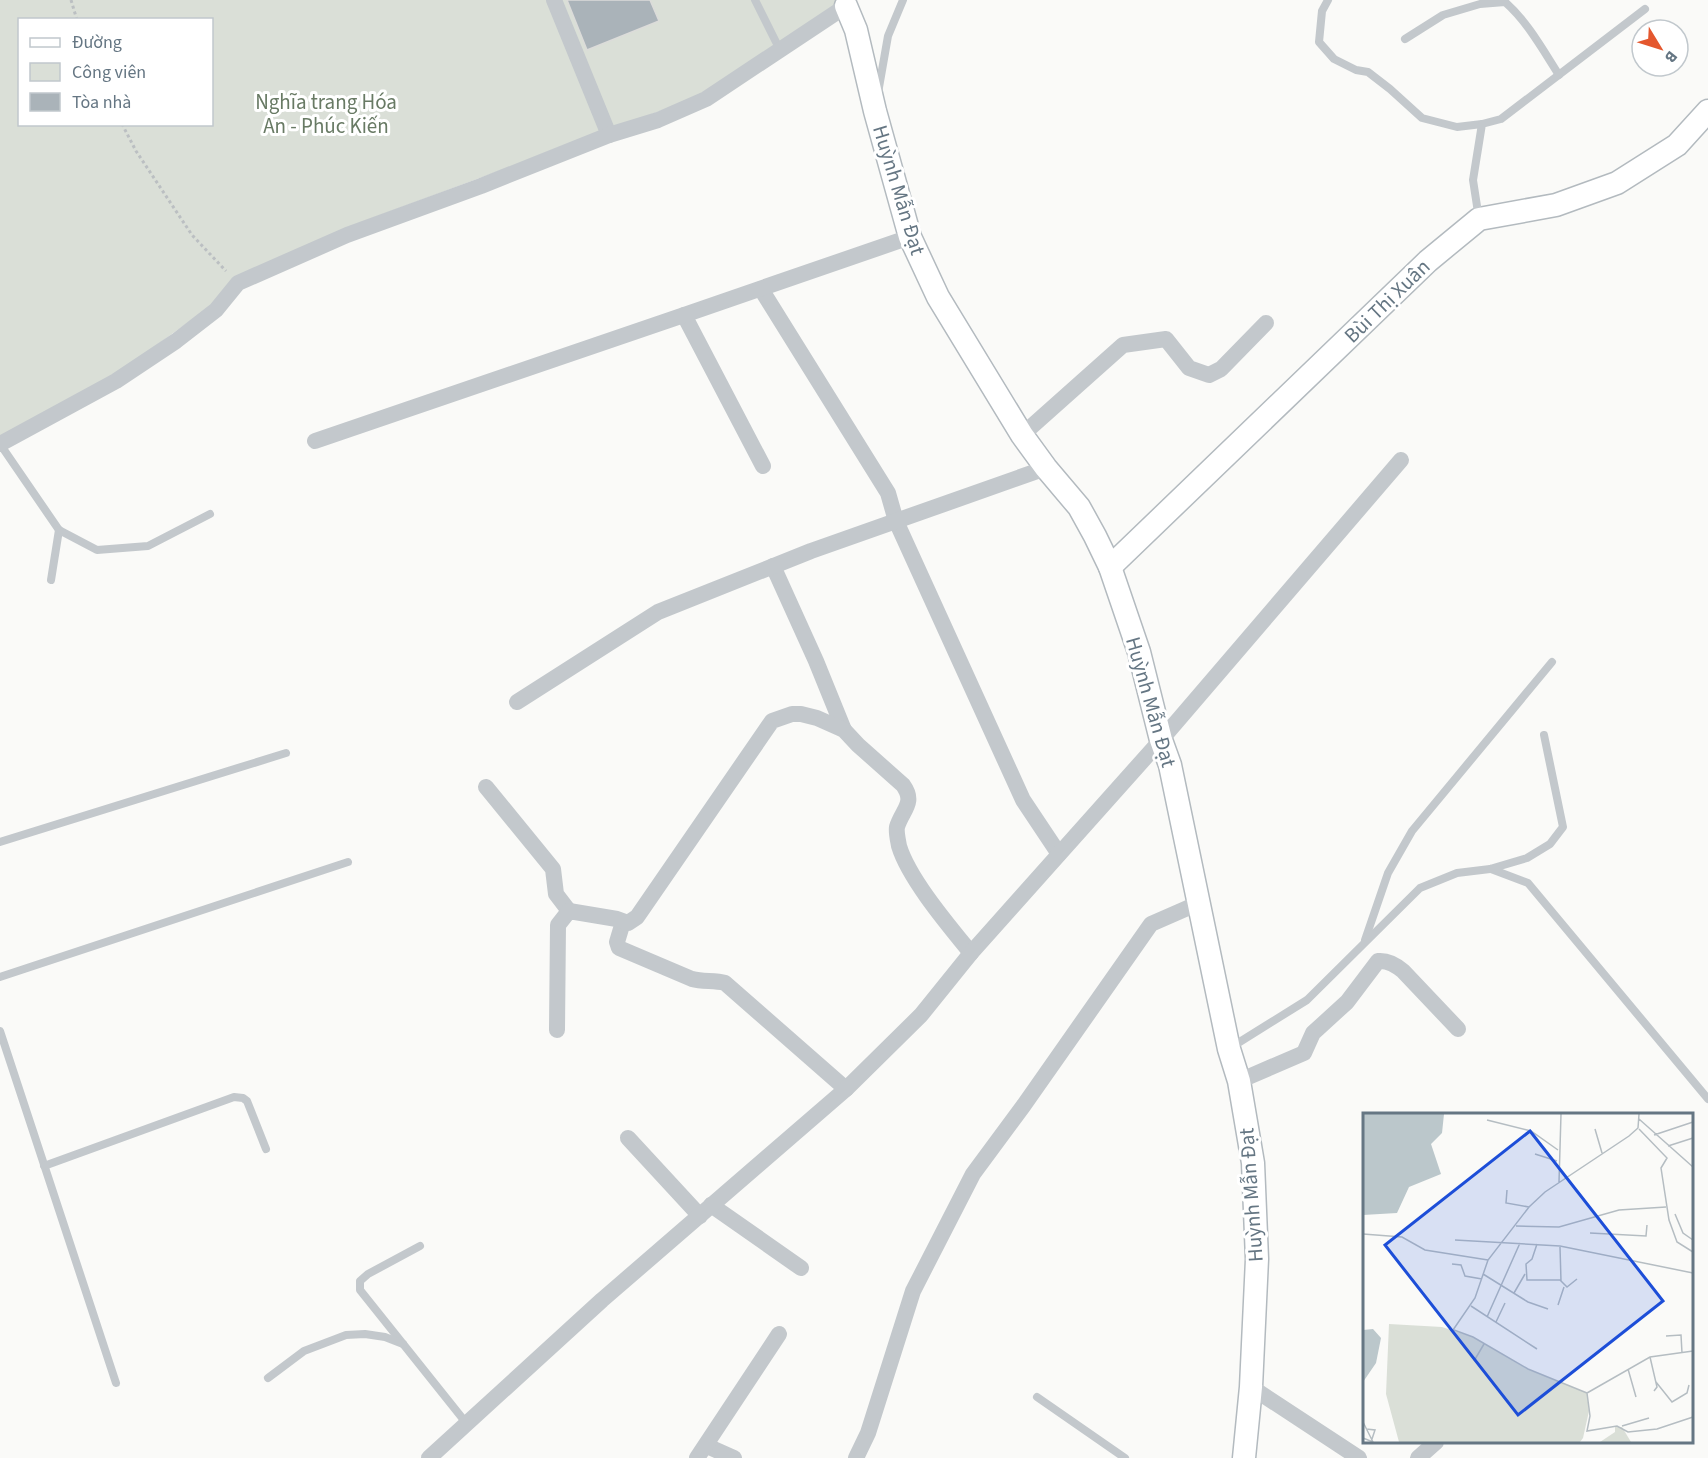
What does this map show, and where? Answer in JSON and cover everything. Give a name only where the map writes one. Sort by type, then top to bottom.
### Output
[{"type":"main road","name":"Huỳnh Mẫn Đạt","points":[[848,2],[874,111],[910,237],[938,297],[1022,435],[1079,507],[1095,536],[1110,567],[1139,652],[1161,740],[1170,765],[1229,1049],[1239,1081],[1253,1163],[1257,1259],[1251,1387],[1244,1458]]},
{"type":"main road","name":"Bùi Thị Xuân","points":[[1110,567],[1428,261],[1479,219],[1556,205],[1617,183],[1677,145],[1708,111]]},
{"type":"street","points":[[554,0],[609,135]]},
{"type":"street","points":[[0,444],[116,381],[166,348],[216,310],[238,284],[347,235],[481,186],[609,135],[658,120],[706,99],[848,2]]},
{"type":"street","points":[[315,441],[910,237]]},
{"type":"street","points":[[761,289],[888,493],[896,521],[1023,800],[1059,854]]},
{"type":"street","points":[[684,315],[763,466]]},
{"type":"street","points":[[1022,435],[1123,345],[1166,339],[1190,368],[1209,375],[1221,369],[1266,323]]},
{"type":"street","points":[[429,1458],[602,1300],[846,1089],[921,1015],[971,953],[1161,740],[1401,460]]},
{"type":"street","points":[[517,702],[658,612],[811,551],[1046,468]]},
{"type":"street","points":[[773,566],[844,730],[909,793],[909,800],[896,830],[900,847],[911,871],[929,899],[971,953]]},
{"type":"street","points":[[486,787],[553,869],[556,894],[569,911],[628,923],[637,917],[772,721],[792,714],[801,714],[817,718],[844,730]]},
{"type":"street","points":[[856,1458],[868,1433],[913,1291],[973,1174],[1151,924],[1199,903]]},
{"type":"street","points":[[557,1030],[558,925],[569,911]]},
{"type":"street","points":[[623,922],[617,942],[619,948],[692,979],[725,984],[846,1089]]},
{"type":"street","points":[[1239,1081],[1304,1053],[1313,1033],[1347,1002],[1378,961],[1394,964],[1403,971],[1458,1029]]},
{"type":"street","points":[[628,1138],[706,1210],[801,1268]]},
{"type":"street","points":[[734,1458],[702,1452],[779,1334]]},
{"type":"street","points":[[1251,1387],[1359,1458]]},
{"type":"street","points":[[1418,1458],[1435,1443]]},
{"type":"lane","points":[[755,0],[780,50]]},
{"type":"lane","points":[[874,111],[888,36],[903,0]]},
{"type":"lane","points":[[1328,0],[1322,11],[1319,42],[1334,59],[1356,70],[1368,72],[1422,118],[1456,127],[1501,119],[1645,9]]},
{"type":"lane","points":[[1405,39],[1443,15],[1479,2],[1504,2],[1533,35],[1559,75]]},
{"type":"lane","points":[[1479,219],[1473,180],[1482,124]]},
{"type":"lane","points":[[0,444],[59,530],[96,550],[148,546],[210,514]]},
{"type":"lane","points":[[51,580],[59,530]]},
{"type":"lane","points":[[1364,944],[1388,873],[1412,831],[1552,662]]},
{"type":"lane","points":[[1229,1049],[1307,1000],[1420,888],[1457,873],[1491,869],[1527,858],[1550,844],[1563,827],[1544,735]]},
{"type":"lane","points":[[0,842],[286,753]]},
{"type":"lane","points":[[0,977],[348,862]]},
{"type":"lane","points":[[1491,869],[1528,883],[1708,1099]]},
{"type":"lane","points":[[0,1031],[116,1383]]},
{"type":"lane","points":[[44,1166],[234,1097],[247,1101],[266,1149]]},
{"type":"lane","points":[[420,1246],[368,1274],[360,1281],[360,1290],[466,1424]]},
{"type":"lane","points":[[268,1378],[303,1351],[346,1335],[365,1334],[385,1337],[403,1344]]},
{"type":"lane","points":[[1037,1397],[1125,1458]]},
{"type":"path","points":[[71,0],[76,18]]},
{"type":"path","points":[[123,126],[136,151],[192,235],[238,284]]},
{"type":"green space","name":"Nghĩa trang Hóa An - Phúc Kiến","points":[[0,0],[848,0],[703,95],[348,227],[212,305],[115,375],[0,437]]},
{"type":"building","points":[[567,0],[650,0],[659,21],[587,50]]}]
